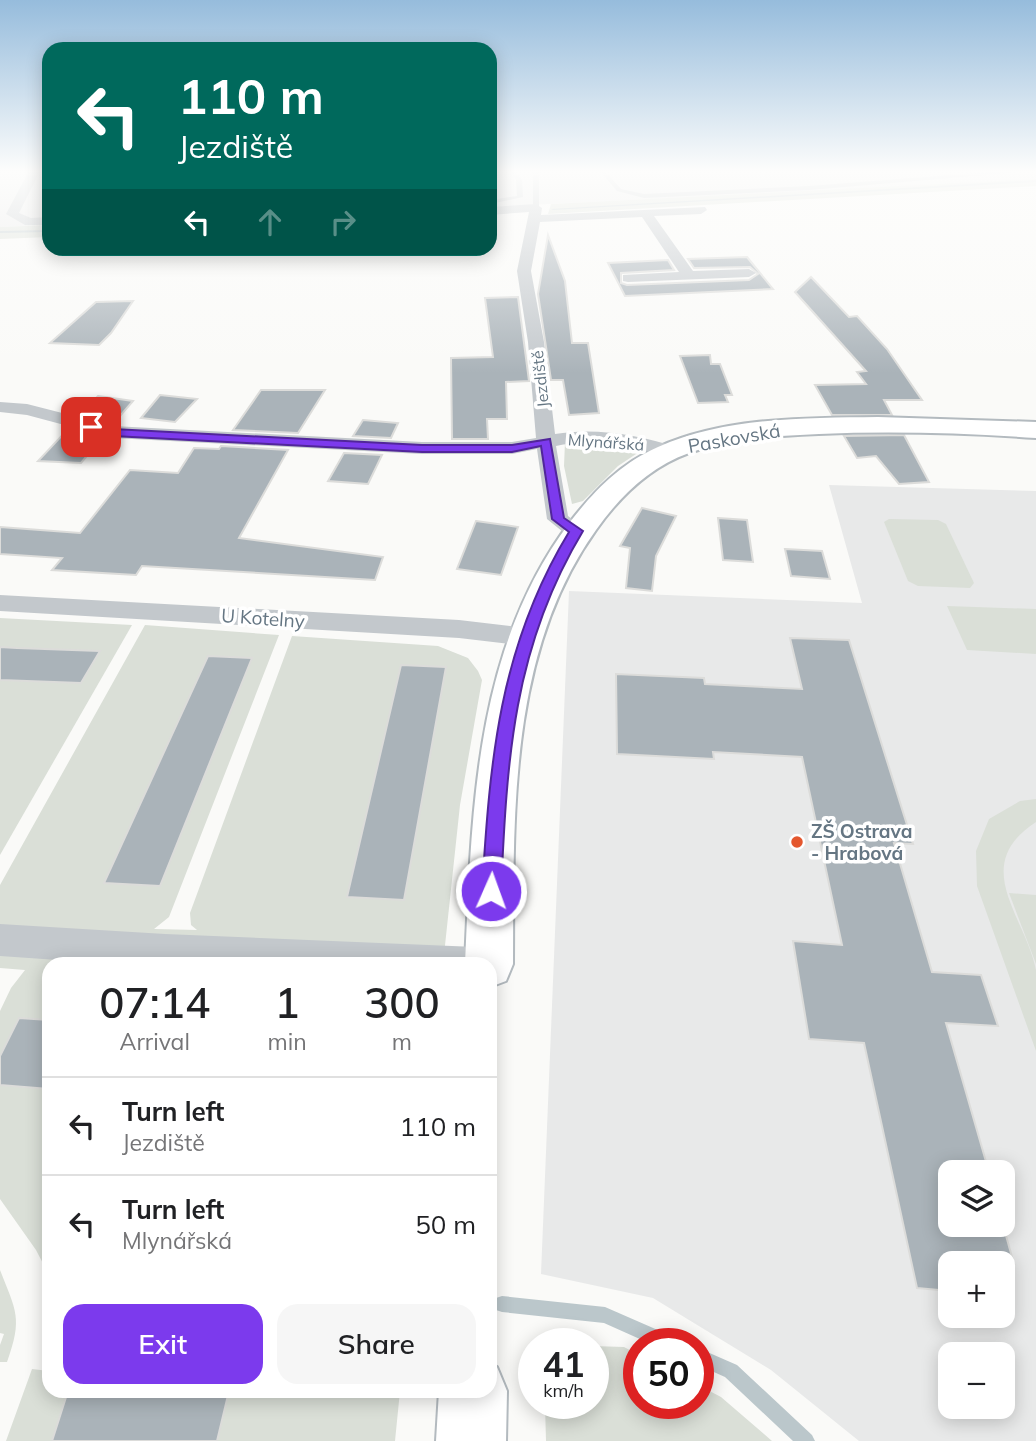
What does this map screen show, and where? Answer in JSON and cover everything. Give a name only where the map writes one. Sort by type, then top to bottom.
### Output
[{"type":"main road","name":"Paskovská","points":[[489,957],[498,777],[513,684],[526,637],[555,566],[576,531],[623,481],[644,464],[670,451],[707,439],[792,428],[907,424],[1036,430]]},
{"type":"main road","points":[[471,1441],[473,1398]]},
{"type":"street","name":"Jezdiště","points":[[531,238],[524,271],[543,397],[546,442],[558,519],[576,531]]},
{"type":"street","points":[[663,238],[689,276]]},
{"type":"street","points":[[628,278],[749,273]]},
{"type":"street","name":"Mlynářská","points":[[0,407],[27,410],[113,432],[422,448],[512,448],[571,437],[640,442],[670,451]]},
{"type":"street","name":"U Kotelny","points":[[0,603],[459,629],[526,637]]},
{"type":"street","points":[[0,940],[308,957]]},
{"type":"shaded area","points":[[565,442],[627,446],[639,452],[618,466],[583,501],[572,504],[564,466]]},
{"type":"shaded area","name":"ZŠ Ostrava - Hrabová","points":[[829,485],[1036,491],[1036,1441],[859,1441],[771,1370],[714,1335],[714,1328],[702,1328],[653,1298],[541,1274],[569,591],[862,603]]},
{"type":"shaded area","points":[[889,519],[938,520],[946,524],[974,583],[970,588],[918,586],[908,581],[884,522]]},
{"type":"shaded area","points":[[947,606],[1036,609],[1036,654],[967,650]]},
{"type":"shaded area","points":[[0,618],[132,625],[0,855]]},
{"type":"shaded area","points":[[145,625],[279,635],[169,917],[154,929],[197,930],[191,925],[190,913],[292,636],[438,646],[468,658],[482,680],[460,805],[444,957],[42,957],[42,1262],[0,1199],[0,1011],[11,988],[25,970],[0,968],[0,885]]},
{"type":"shaded area","points":[[1036,799],[1036,822],[1016,839],[1006,856],[1004,874],[1007,892],[1036,970],[1036,1051],[977,886],[976,851],[989,819],[1020,801]]},
{"type":"shaded area","points":[[1009,893],[1036,895],[1036,964]]},
{"type":"shaded area","points":[[0,1270],[16,1315],[15,1335],[7,1362],[0,1362],[0,1345],[4,1334],[0,1333]]},
{"type":"shaded area","points":[[609,1347],[623,1347],[623,1419],[714,1419],[714,1393],[772,1441],[546,1441],[545,1419],[609,1419]]},
{"type":"shaded area","points":[[32,1369],[42,1370],[42,1398],[399,1398],[395,1441],[6,1441]]},
{"type":"building","points":[[549,238],[565,281],[572,343],[588,343],[599,413],[569,415],[563,380],[551,380],[538,294]]},
{"type":"building","points":[[747,257],[773,289],[625,296],[608,263],[668,260],[674,270],[621,273],[621,283],[627,285],[749,280],[758,274],[750,267],[694,268],[688,259]]},
{"type":"building","points":[[811,277],[849,317],[857,316],[887,349],[922,400],[884,400],[892,415],[832,415],[815,385],[866,384],[857,372],[866,371],[795,292]]},
{"type":"building","points":[[518,297],[529,381],[506,382],[507,419],[487,419],[488,439],[452,439],[451,358],[493,357],[485,298]]},
{"type":"building","points":[[133,301],[111,333],[99,345],[50,343],[96,302]]},
{"type":"building","points":[[710,355],[711,364],[720,364],[732,395],[725,395],[728,402],[698,403],[680,356]]},
{"type":"building","points":[[261,390],[325,390],[298,433],[233,430]]},
{"type":"building","points":[[160,395],[197,399],[175,422],[141,418]]},
{"type":"building","points":[[98,396],[133,401],[114,423],[80,415]]},
{"type":"building","points":[[363,420],[398,423],[391,438],[353,436]]},
{"type":"building","points":[[68,429],[102,438],[81,463],[38,461]]},
{"type":"building","points":[[904,435],[929,482],[899,484],[876,456],[857,458],[844,436]]},
{"type":"building","points":[[221,446],[288,450],[239,538],[383,557],[375,580],[142,566],[136,575],[52,570],[62,558],[0,554],[0,527],[80,533],[130,470],[178,473],[194,448],[219,449]]},
{"type":"building","points":[[344,453],[382,455],[368,484],[328,481]]},
{"type":"building","points":[[642,508],[676,516],[656,556],[652,591],[626,588],[630,548],[620,546]]},
{"type":"building","points":[[718,518],[747,520],[753,562],[723,560]]},
{"type":"building","points":[[476,521],[518,527],[501,575],[457,569]]},
{"type":"building","points":[[785,549],[822,551],[830,579],[791,576]]},
{"type":"building","points":[[790,638],[849,640],[913,844],[894,843],[932,972],[981,975],[998,1026],[946,1023],[986,1160],[938,1160],[938,1237],[1006,1237],[1010,1251],[938,1251],[938,1290],[917,1288],[864,1043],[809,1039],[793,941],[842,945],[802,757],[713,752],[714,759],[617,754],[616,674],[704,678],[705,684],[802,689]]},
{"type":"building","points":[[0,647],[100,651],[81,683],[0,680]]},
{"type":"building","points":[[208,656],[252,658],[160,886],[104,883]]},
{"type":"building","points":[[401,665],[446,667],[404,900],[347,897]]},
{"type":"building","points":[[19,1018],[42,1020],[42,1088],[0,1085],[0,1056]]},
{"type":"building","points":[[66,1398],[227,1398],[217,1441],[52,1441]]},
{"type":"waterway","points":[[502,1304],[605,1315],[634,1328]]},
{"type":"waterway","points":[[714,1363],[731,1371],[806,1441]]},
{"type":"place","name":"ZŠ Ostrava - Hrabová","points":[[797,842]]},
{"type":"route","points":[[91,427],[113,432],[422,448],[512,448],[546,442],[558,519],[576,531],[565,547],[544,591],[526,637],[513,684],[498,777],[491,891]]}]
